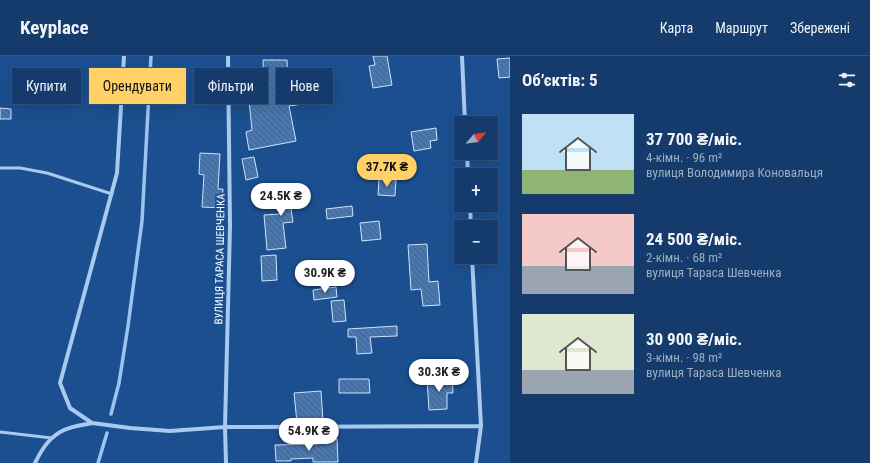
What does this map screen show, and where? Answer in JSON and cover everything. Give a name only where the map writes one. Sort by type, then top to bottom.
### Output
[{"type":"street","points":[[92,423],[70,408],[60,383],[118,173],[124,56]]},
{"type":"street","name":"ВУЛИЦЯ ТАРАСА ШЕВЧЕНКА","points":[[226,463],[225,427],[230,226],[228,56]]},
{"type":"street","points":[[462,56],[465,116]]},
{"type":"street","points":[[472,264],[481,426],[476,463]]},
{"type":"street","points":[[35,463],[43,448],[52,438],[64,430],[92,423],[170,431],[225,427],[481,426]]},
{"type":"lane","points":[[0,168],[20,168],[47,173],[112,194]]},
{"type":"lane","points":[[0,432],[52,438]]},
{"type":"building","points":[[373,56],[387,56],[392,85],[373,88],[369,66],[375,65]]},
{"type":"building","points":[[510,58],[510,77],[499,78],[497,59]]},
{"type":"building","points":[[263,60],[287,60],[287,68],[276,68],[276,104],[303,104],[289,106],[296,141],[249,150],[246,132],[252,130],[249,104],[268,104],[268,68],[263,68]]},
{"type":"building","points":[[0,108],[11,109],[11,119],[0,119]]},
{"type":"building","points":[[436,128],[437,140],[430,141],[431,148],[414,151],[411,132]]},
{"type":"building","points":[[200,153],[220,154],[218,189],[223,189],[222,208],[202,207],[204,175],[199,174]]},
{"type":"building","points":[[254,157],[258,177],[246,180],[242,159]]},
{"type":"building","points":[[379,179],[396,180],[395,196],[378,195]]},
{"type":"building","points":[[298,186],[301,207],[291,209],[293,222],[283,223],[286,248],[267,250],[264,215],[280,214],[276,189]]},
{"type":"building","points":[[352,206],[353,216],[327,219],[326,209]]},
{"type":"building","points":[[379,221],[381,239],[362,241],[360,223]]},
{"type":"building","points":[[427,244],[429,282],[438,281],[440,305],[423,306],[421,289],[411,290],[408,245]]},
{"type":"building","points":[[276,255],[277,280],[262,281],[261,256]]},
{"type":"building","points":[[336,287],[337,297],[314,300],[313,290]]},
{"type":"building","points":[[344,300],[346,321],[333,322],[331,301]]},
{"type":"building","points":[[397,326],[397,336],[370,337],[372,353],[357,354],[356,337],[348,337],[348,329]]},
{"type":"building","points":[[452,377],[453,393],[447,393],[447,409],[429,410],[427,379]]},
{"type":"building","points":[[339,379],[369,379],[370,393],[339,393]]},
{"type":"building","points":[[321,391],[323,421],[297,423],[294,393]]},
{"type":"building","points":[[318,439],[337,439],[338,462],[313,462],[313,458],[291,459],[291,461],[276,461],[275,445],[318,444]]},
{"type":"waterway","points":[[111,414],[119,383],[142,221],[151,56]]},
{"type":"waterway","points":[[98,463],[107,433]]}]
